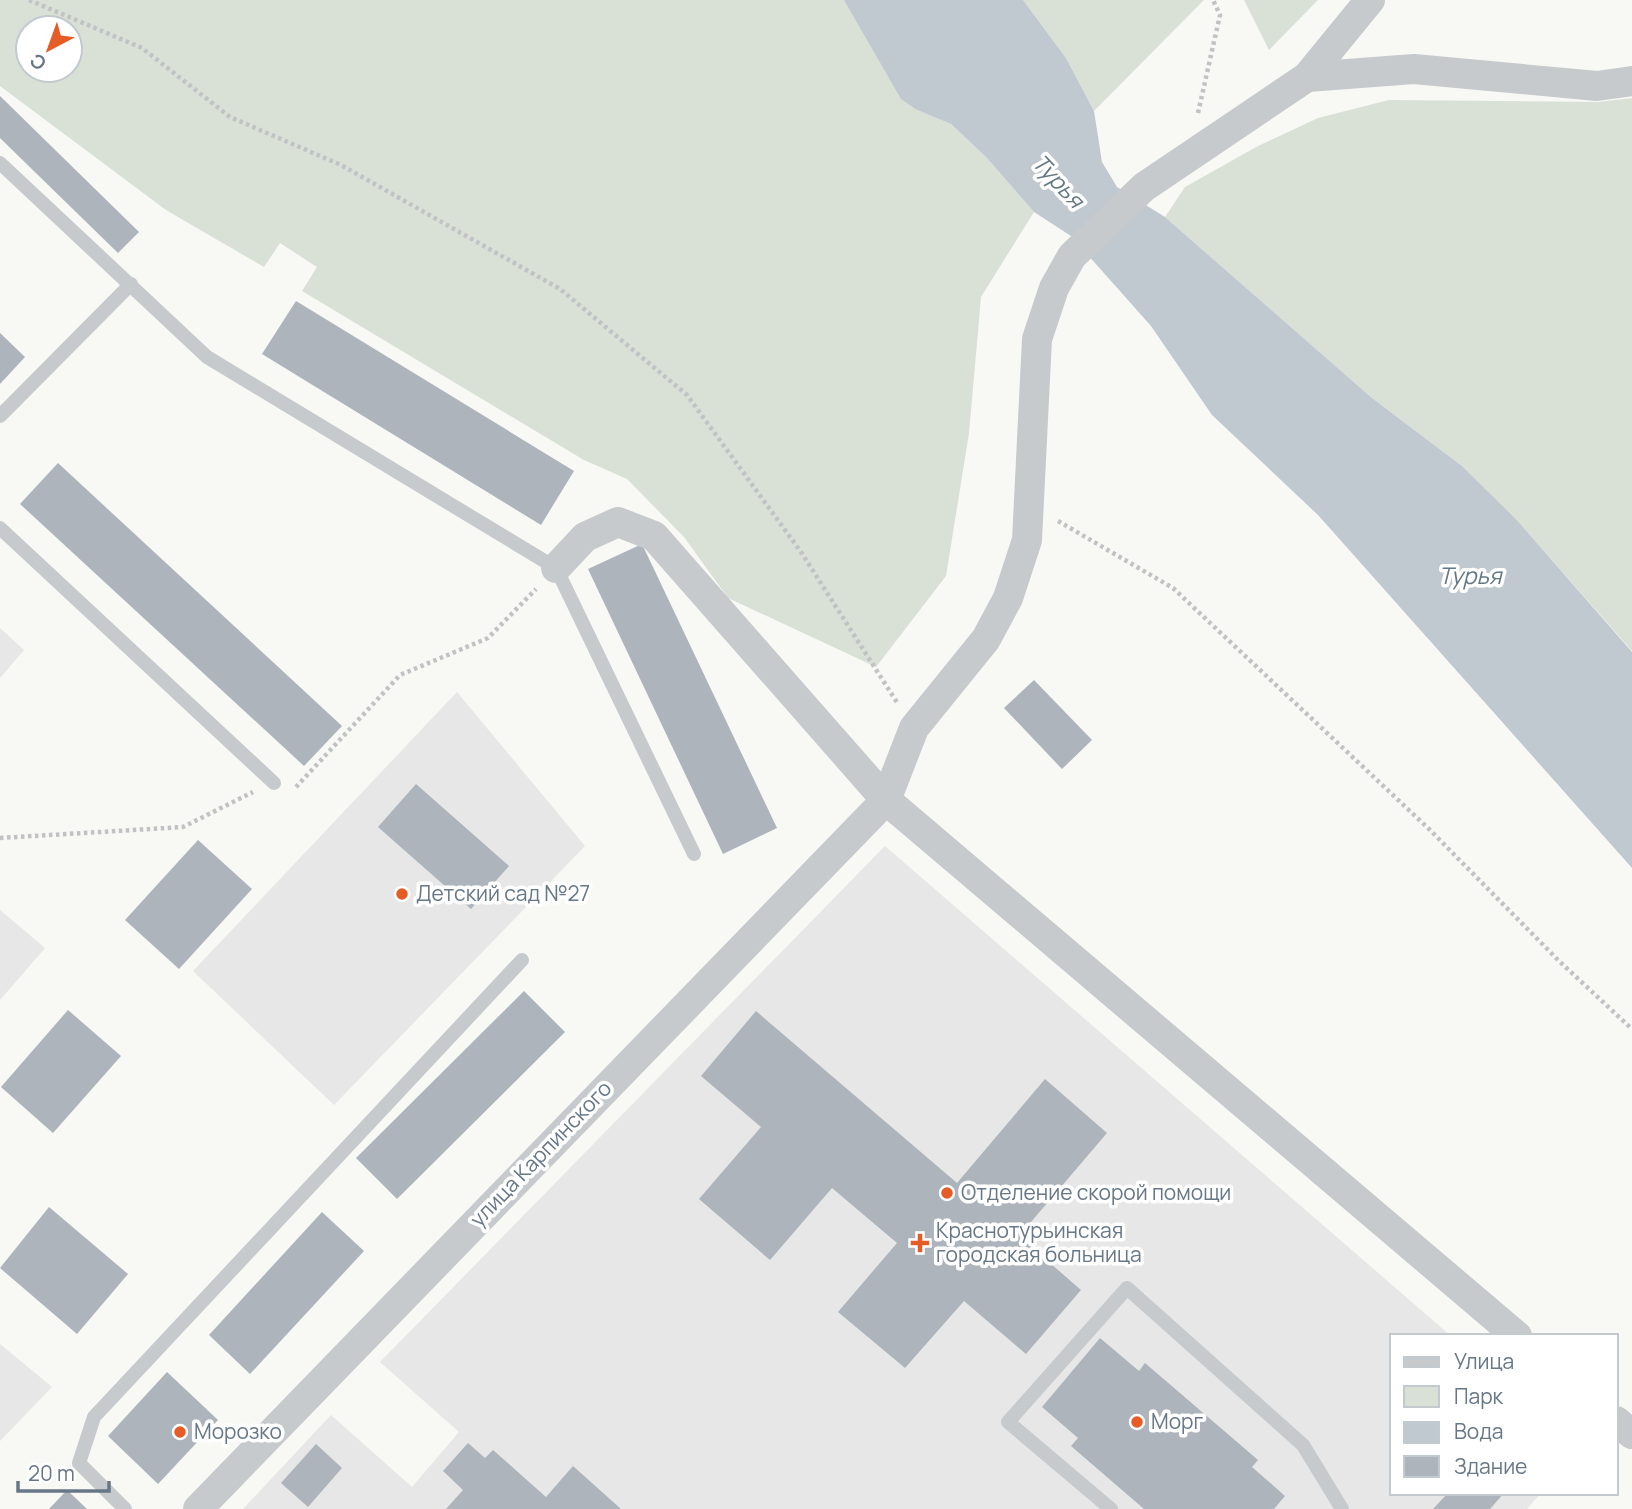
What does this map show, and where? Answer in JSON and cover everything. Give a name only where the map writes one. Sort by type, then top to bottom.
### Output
[{"type":"street","points":[[886,800],[914,728],[986,639],[1008,598],[1027,540],[1037,339],[1054,288],[1072,256],[1144,187],[1307,77],[1370,0]]},
{"type":"street","points":[[1307,77],[1414,69],[1597,86],[1632,81]]},
{"type":"street","points":[[556,568],[585,537],[618,522],[654,536],[886,800],[1515,1334]]},
{"type":"street","name":"улица Карпинского","points":[[198,1509],[886,800]]},
{"type":"street","points":[[1618,1422],[1632,1434]]},
{"type":"lane","points":[[0,163],[207,357],[556,568],[694,854]]},
{"type":"lane","points":[[0,416],[131,284]]},
{"type":"lane","points":[[0,528],[274,783]]},
{"type":"lane","points":[[125,1509],[79,1463],[94,1417],[522,960]]},
{"type":"lane","points":[[1111,1509],[1008,1422],[1127,1288],[1303,1445],[1340,1508]]},
{"type":"path","points":[[29,0],[142,48],[230,117],[341,165],[559,289],[581,307],[687,395],[801,552],[914,728]]},
{"type":"path","points":[[1193,119],[1202,108],[1220,15],[1213,0]]},
{"type":"path","points":[[1029,504],[1173,588],[1429,829],[1559,961],[1632,1029]]},
{"type":"path","points":[[0,838],[183,827],[274,783],[290,793],[400,675],[488,638],[556,568]]},
{"type":"shaded area","points":[[0,628],[24,650],[0,678]]},
{"type":"shaded area","name":"Детский сад №27","points":[[457,692],[585,846],[334,1105],[193,971]]},
{"type":"shaded area","name":"Краснотурьинская городская больница","points":[[885,846],[1449,1334],[1390,1334],[1390,1495],[1539,1495],[1527,1509],[243,1509],[331,1415],[412,1487],[459,1432],[380,1362]]},
{"type":"shaded area","points":[[0,910],[45,948],[0,1000]]},
{"type":"shaded area","points":[[0,1344],[52,1387],[0,1441]]},
{"type":"green space","points":[[0,0],[844,0],[917,110],[951,124],[986,157],[1034,212],[981,297],[969,433],[946,576],[876,667],[728,598],[684,537],[627,479],[584,460],[302,291],[317,267],[280,243],[264,267],[166,210],[0,86]]},
{"type":"green space","points":[[1023,0],[1204,0],[1094,111],[1066,58]]},
{"type":"green space","points":[[1244,0],[1318,0],[1269,50]]},
{"type":"green space","points":[[1632,98],[1632,651],[1515,518],[1462,466],[1372,398],[1165,217],[1185,187],[1258,146],[1318,118],[1389,100],[1598,102]]},
{"type":"water","name":"Турья","points":[[844,0],[1023,0],[1066,58],[1094,111],[1102,162],[1117,187],[1165,217],[1372,398],[1462,466],[1515,518],[1632,652],[1632,868],[1318,515],[1212,415],[1151,326],[1071,236],[1034,212],[986,157],[951,124],[917,110],[901,99]]},
{"type":"building","points":[[0,96],[139,232],[118,253],[0,138]]},
{"type":"building","points":[[296,301],[574,471],[541,525],[262,354]]},
{"type":"building","points":[[0,333],[25,357],[0,384]]},
{"type":"building","points":[[58,463],[342,726],[304,766],[20,504]]},
{"type":"building","points":[[642,544],[777,828],[723,854],[588,569]]},
{"type":"building","points":[[1034,680],[1092,740],[1062,769],[1004,708]]},
{"type":"building","points":[[416,784],[509,866],[471,909],[378,827]]},
{"type":"building","points":[[198,840],[252,889],[179,969],[125,920]]},
{"type":"building","points":[[524,991],[565,1032],[397,1199],[356,1158]]},
{"type":"building","points":[[68,1010],[121,1056],[53,1133],[1,1087]]},
{"type":"building","name":"Отделение скорой помощи","points":[[756,1011],[957,1183],[1045,1079],[1107,1133],[1019,1236],[1081,1290],[1026,1354],[964,1301],[905,1368],[838,1312],[897,1243],[832,1188],[770,1260],[699,1199],[761,1127],[701,1076]]},
{"type":"building","points":[[49,1207],[128,1274],[77,1334],[0,1268]]},
{"type":"building","points":[[322,1212],[364,1251],[250,1374],[209,1335]]},
{"type":"building","name":"Морг","points":[[1100,1338],[1139,1371],[1145,1363],[1258,1460],[1252,1467],[1285,1496],[1274,1509],[1144,1509],[1071,1446],[1078,1438],[1042,1407]]},
{"type":"building","points":[[167,1372],[218,1420],[158,1484],[108,1436]]},
{"type":"building","points":[[468,1443],[485,1458],[493,1450],[546,1497],[573,1466],[621,1509],[446,1509],[463,1490],[443,1471]]},
{"type":"building","points":[[316,1444],[342,1468],[308,1507],[281,1483]]},
{"type":"building","points":[[67,1490],[87,1509],[49,1509]]},
{"type":"building","points":[[1446,1495],[1502,1495],[1490,1509],[1433,1509]]},
{"type":"place","name":"Детский сад №27","points":[[402,894]]},
{"type":"place","name":"Отделение скорой помощи","points":[[947,1193]]},
{"type":"place","name":"Краснотурьинская городская больница","points":[[920,1243]]},
{"type":"place","name":"Морг","points":[[1137,1422]]},
{"type":"place","name":"Морозко","points":[[180,1432]]}]
